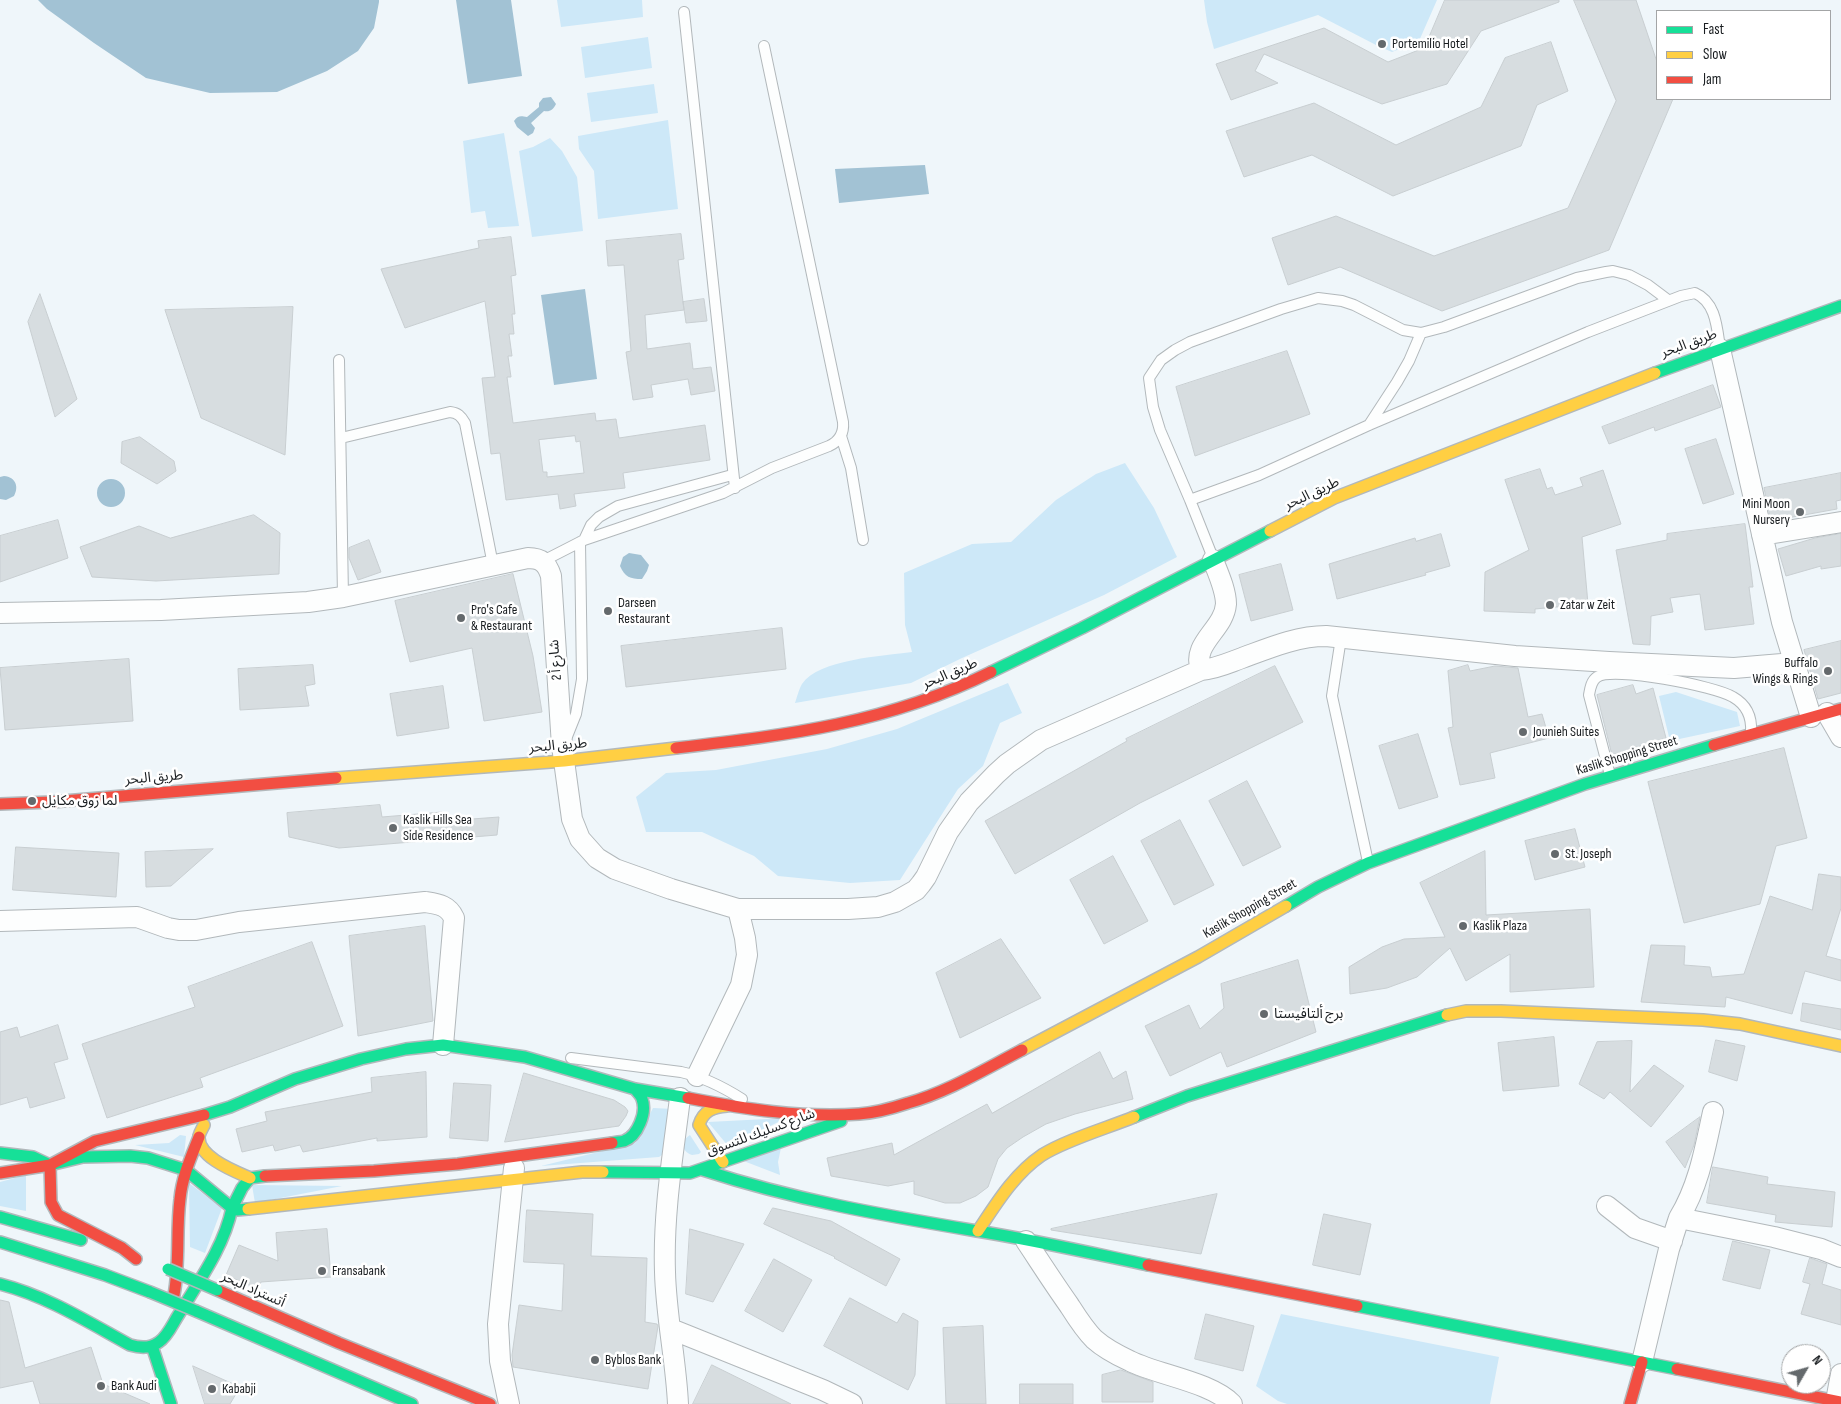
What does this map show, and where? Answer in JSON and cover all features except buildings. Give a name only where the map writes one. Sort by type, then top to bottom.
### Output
[{"type":"main road","name":"طريق البحر","points":[[0,804],[52,802],[396,773],[563,754],[777,736],[824,728],[870,717],[916,704],[961,687],[1334,498],[1488,440],[1630,382],[1841,306]]},
{"type":"main road","name":"Kaslik Shopping Street","points":[[230,1107],[294,1079],[361,1059],[406,1049],[443,1045],[525,1057],[635,1089],[759,1112],[861,1114],[910,1103],[948,1088],[1080,1020],[1198,957],[1318,887],[1368,863],[1524,805],[1611,776],[1750,734],[1830,716]]},
{"type":"main road","points":[[978,1231],[999,1200],[1026,1167],[1043,1154],[1055,1148],[1187,1096],[1434,1018],[1466,1011],[1703,1020],[1740,1024],[1841,1046]]},
{"type":"main road","points":[[199,1137],[201,1146],[217,1162],[250,1178],[382,1170],[514,1158],[625,1141],[634,1135],[640,1124],[643,1108],[642,1100],[635,1089]]},
{"type":"main road","points":[[723,1162],[699,1125],[700,1119],[707,1111],[712,1108],[727,1106]]},
{"type":"main road","points":[[155,1331],[165,1318],[174,1294],[179,1266],[180,1202],[186,1170],[202,1128],[208,1121],[230,1107]]},
{"type":"main road","points":[[50,1165],[95,1141],[202,1116],[230,1107]]},
{"type":"main road","name":"شارع كسليك للتسوق","points":[[232,1208],[238,1210],[286,1206],[582,1172],[690,1173],[861,1114]]},
{"type":"main road","points":[[0,1153],[33,1157],[50,1165]]},
{"type":"main road","points":[[130,1156],[151,1172]]},
{"type":"main road","points":[[0,1173],[83,1158],[130,1156],[148,1158],[186,1170],[232,1208]]},
{"type":"main road","points":[[0,1217],[61,1233],[140,1260],[122,1248],[58,1215],[51,1202],[50,1165]]},
{"type":"main road","points":[[703,1170],[775,1192],[840,1208],[926,1224],[978,1231],[1838,1402]]},
{"type":"main road","points":[[0,1284],[24,1290],[56,1304],[130,1345],[141,1348],[152,1346],[160,1342],[169,1330],[203,1276],[230,1218],[236,1198],[250,1178]]},
{"type":"main road","points":[[169,1189],[180,1202]]},
{"type":"main road","points":[[0,1242],[105,1275],[196,1310],[412,1404]]},
{"type":"main road","name":"أتستراد البحر","points":[[164,1268],[339,1343],[490,1404]]},
{"type":"main road","points":[[0,1272],[51,1291],[91,1310]]},
{"type":"main road","points":[[152,1346],[171,1404]]},
{"type":"main road","points":[[1630,1404],[1642,1362]]},
{"type":"street","points":[[1720,349],[1782,622],[1794,663],[1830,716],[1841,737]]},
{"type":"street","points":[[1762,535],[1841,522]]},
{"type":"street","points":[[0,613],[161,610],[308,602],[343,597],[528,558],[536,558],[543,561]]},
{"type":"street","points":[[1201,670],[1198,657],[1201,649],[1220,622],[1226,607],[1226,598],[1213,560]]},
{"type":"street","name":"شارع أ 2","points":[[543,561],[551,576],[563,754],[575,831],[597,858],[615,868],[671,889],[738,909],[848,910],[878,907],[895,902],[916,890],[921,884],[948,832],[969,802],[1007,764],[1041,740],[1201,670],[1212,669],[1262,650],[1303,638],[1326,636],[1515,656],[1609,662],[1734,668],[1794,663]]},
{"type":"street","points":[[0,921],[137,917],[168,928],[196,930],[239,922],[425,902],[438,904],[449,910],[454,918],[443,1045]]},
{"type":"street","points":[[697,1076],[741,986],[747,955],[738,909]]},
{"type":"street","points":[[678,1404],[665,1274],[665,1248],[670,1174],[680,1098]]},
{"type":"street","points":[[1642,1362],[1672,1241],[1679,1218],[1689,1202],[1697,1181],[1713,1112]]},
{"type":"street","points":[[509,1404],[500,1361],[498,1324],[514,1158]]},
{"type":"street","points":[[1607,1206],[1635,1228],[1672,1241]]},
{"type":"street","points":[[1679,1218],[1774,1237],[1821,1249],[1841,1257]]},
{"type":"street","points":[[1026,1241],[1078,1319],[1092,1337],[1102,1345],[1147,1369],[1206,1388],[1227,1399],[1232,1404]]},
{"type":"street","points":[[671,1329],[852,1404]]},
{"type":"street","points":[[1838,1402],[1841,1374]]},
{"type":"lane","points":[[684,12],[732,475],[735,488]]},
{"type":"lane","points":[[543,561],[582,541],[735,488],[772,468],[834,444],[841,436],[844,429],[843,422],[764,46]]},
{"type":"lane","points":[[1213,560],[1160,430],[1153,407],[1149,378],[1161,360],[1174,350],[1214,333],[1318,298],[1342,301],[1354,305],[1403,330],[1421,333],[1577,278],[1613,271],[1628,275],[1648,285],[1668,300]]},
{"type":"lane","points":[[1190,500],[1267,472],[1369,425],[1580,336],[1690,293],[1695,293],[1705,299],[1713,314],[1720,349]]},
{"type":"lane","points":[[1369,425],[1409,361],[1421,333]]},
{"type":"lane","points":[[339,360],[343,597]]},
{"type":"lane","points":[[340,438],[450,412],[462,417],[466,423],[493,565]]},
{"type":"lane","points":[[841,436],[851,468],[863,540]]},
{"type":"lane","points":[[563,754],[576,714],[582,679],[582,541],[591,525],[613,508],[732,475]]},
{"type":"lane","points":[[1341,638],[1332,696],[1368,863]]},
{"type":"lane","points":[[1611,776],[1589,694],[1597,677],[1606,674],[1661,677],[1733,696],[1750,715],[1752,722],[1750,734]]},
{"type":"lane","points":[[525,1057],[554,1056],[681,1072],[697,1076],[730,1091],[759,1112]]},
{"type":"shaded area","points":[[38,0],[379,0],[379,2],[374,28],[358,51],[327,71],[277,92],[210,93],[146,78],[94,43],[47,9]]},
{"type":"shaded area","points":[[456,0],[511,0],[522,76],[468,84]]},
{"type":"shaded area","points":[[557,0],[642,0],[643,17],[561,27]]},
{"type":"shaded area","points":[[1204,0],[1437,0],[1419,41],[1392,52],[1318,15],[1214,49]]},
{"type":"shaded area","points":[[648,37],[652,68],[585,78],[581,47]]},
{"type":"shaded area","points":[[654,84],[658,113],[591,122],[587,93]]},
{"type":"shaded area","points":[[551,97],[556,104],[550,111],[544,111],[531,123],[535,128],[533,133],[528,136],[517,127],[514,121],[518,117],[527,117],[539,107],[539,103],[543,98]]},
{"type":"shaded area","points":[[668,120],[678,209],[598,219],[594,171],[579,149],[578,136]]},
{"type":"shaded area","points":[[504,133],[519,226],[488,228],[485,211],[471,213],[463,141]]},
{"type":"shaded area","points":[[550,138],[562,151],[577,177],[583,231],[532,237],[519,151],[533,147]]},
{"type":"shaded area","points":[[925,165],[929,194],[839,203],[835,169]]},
{"type":"shaded area","points":[[585,289],[597,379],[554,385],[541,295]]},
{"type":"shaded area","points":[[1125,463],[1154,508],[1177,557],[1104,595],[962,658],[911,683],[795,703],[802,684],[810,676],[822,669],[852,660],[912,652],[905,625],[904,573],[972,544],[1011,542],[1056,500],[1096,474]]},
{"type":"shaded area","points":[[4,476],[14,480],[16,486],[14,496],[6,500],[0,499],[0,477]]},
{"type":"shaded area","points":[[111,479],[121,483],[125,493],[121,503],[111,507],[101,503],[97,493],[101,483]]},
{"type":"shaded area","points":[[629,553],[641,555],[649,565],[642,579],[628,577],[620,566],[623,557]]},
{"type":"shaded area","points":[[1008,683],[1022,713],[1000,723],[983,766],[958,789],[900,880],[850,883],[778,876],[754,856],[702,832],[646,832],[636,797],[666,773],[716,770],[827,749],[897,729]]},
{"type":"shaded area","points":[[1676,692],[1737,712],[1740,726],[1670,741],[1659,696]]},
{"type":"shaded area","points":[[653,1108],[674,1109],[669,1150],[659,1157],[541,1166],[635,1143]]},
{"type":"shaded area","points":[[786,1118],[729,1147],[708,1122]]},
{"type":"shaded area","points":[[180,1135],[186,1136],[184,1157],[135,1145],[169,1143]]},
{"type":"shaded area","points":[[690,1135],[701,1152],[699,1154],[692,1155],[688,1153],[683,1146],[683,1143]]},
{"type":"shaded area","points":[[781,1148],[778,1162],[780,1175],[741,1160]]},
{"type":"shaded area","points":[[26,1175],[26,1211],[0,1206],[0,1182]]},
{"type":"shaded area","points":[[189,1183],[222,1208],[205,1253],[190,1247]]},
{"type":"shaded area","points":[[252,1185],[342,1186],[255,1203]]},
{"type":"shaded area","points":[[1281,1314],[1499,1357],[1490,1404],[1287,1404],[1278,1401],[1256,1386]]},
{"type":"traffic: fast","points":[[1655,373],[1841,306]]},
{"type":"traffic: fast","points":[[991,672],[1082,628],[1270,531]]},
{"type":"traffic: fast","points":[[1286,906],[1318,887],[1368,863],[1585,784],[1714,745]]},
{"type":"traffic: fast","points":[[1134,1117],[1187,1096],[1447,1015]]},
{"type":"traffic: fast","points":[[204,1115],[230,1107],[295,1079],[361,1059],[406,1049],[443,1045],[525,1057],[635,1089],[688,1098]]},
{"type":"traffic: fast","points":[[612,1143],[629,1138],[640,1123],[643,1104],[641,1096],[635,1089]]},
{"type":"traffic: fast","points":[[603,1172],[690,1173],[841,1121]]},
{"type":"traffic: fast","points":[[0,1153],[33,1157],[50,1165],[83,1157],[130,1156],[148,1158],[186,1170],[232,1208],[242,1188],[250,1178],[265,1176]]},
{"type":"traffic: fast","points":[[703,1170],[737,1181],[839,1206],[1020,1238],[1148,1265]]},
{"type":"traffic: fast","points":[[0,1284],[34,1295],[130,1345],[149,1347],[156,1344],[168,1333],[210,1263],[223,1236],[232,1208],[237,1210],[248,1209]]},
{"type":"traffic: fast","points":[[0,1217],[81,1240]]},
{"type":"traffic: fast","points":[[0,1242],[105,1275],[150,1292]]},
{"type":"traffic: fast","points":[[168,1269],[217,1290]]},
{"type":"traffic: fast","points":[[150,1292],[196,1311]]},
{"type":"traffic: fast","points":[[1357,1306],[1677,1369]]},
{"type":"traffic: fast","points":[[196,1311],[412,1404]]},
{"type":"traffic: fast","points":[[152,1346],[171,1404]]},
{"type":"traffic: slow","points":[[1270,531],[1334,498],[1655,373]]},
{"type":"traffic: slow","points":[[336,778],[564,761],[676,748]]},
{"type":"traffic: slow","points":[[1022,1050],[1198,957],[1286,906]]},
{"type":"traffic: slow","points":[[1447,1015],[1466,1011],[1501,1011],[1703,1020],[1740,1024],[1841,1046]]},
{"type":"traffic: slow","points":[[723,1162],[699,1125],[706,1113],[717,1107],[727,1106]]},
{"type":"traffic: slow","points":[[978,1231],[1014,1180],[1042,1155],[1075,1139],[1134,1117]]},
{"type":"traffic: slow","points":[[204,1125],[199,1136],[200,1144],[210,1157],[250,1178]]},
{"type":"traffic: slow","points":[[248,1209],[582,1172],[603,1172]]},
{"type":"traffic: jam","points":[[676,748],[798,732],[876,715],[914,704],[991,672]]},
{"type":"traffic: jam","points":[[1714,745],[1841,709]]},
{"type":"traffic: jam","points":[[0,804],[52,802],[336,778]]},
{"type":"traffic: jam","points":[[688,1098],[794,1114],[837,1115],[871,1113],[896,1107],[937,1093],[1022,1050]]},
{"type":"traffic: jam","points":[[50,1165],[95,1141],[204,1115]]},
{"type":"traffic: jam","points":[[174,1295],[181,1191],[187,1167],[199,1137]]},
{"type":"traffic: jam","points":[[265,1176],[374,1171],[458,1164],[612,1143]]},
{"type":"traffic: jam","points":[[0,1173],[50,1165],[51,1202],[58,1215],[122,1248],[136,1259]]},
{"type":"traffic: jam","points":[[1148,1265],[1357,1306]]},
{"type":"traffic: jam","points":[[217,1290],[339,1343],[490,1404]]},
{"type":"traffic: jam","points":[[1630,1404],[1642,1362]]},
{"type":"traffic: jam","points":[[1677,1369],[1841,1402]]},
{"type":"place","name":"Portemilio Hotel","points":[[1382,44]]},
{"type":"place","name":"Mini Moon Nursery","points":[[1800,512]]},
{"type":"place","name":"Zatar w Zeit","points":[[1550,605]]},
{"type":"place","name":"Darseen Restaurant","points":[[608,611]]},
{"type":"place","name":"Pro's Cafe & Restaurant","points":[[461,618]]},
{"type":"place","name":"Buffalo Wings & Rings","points":[[1828,671]]},
{"type":"place","name":"Jounieh Suites","points":[[1523,732]]},
{"type":"place","name":"لما زوق مكايل","points":[[32,801]]},
{"type":"place","name":"Kaslik Hills Sea Side Residence","points":[[393,828]]},
{"type":"place","name":"St. Joseph","points":[[1555,854]]},
{"type":"place","name":"Kaslik Plaza","points":[[1463,926]]},
{"type":"place","name":"برج ألتافيستا","points":[[1264,1014]]},
{"type":"place","name":"Fransabank","points":[[322,1271]]},
{"type":"place","name":"Byblos Bank","points":[[595,1360]]},
{"type":"place","name":"Bank Audi","points":[[101,1386]]},
{"type":"place","name":"Kababji","points":[[212,1389]]}]
